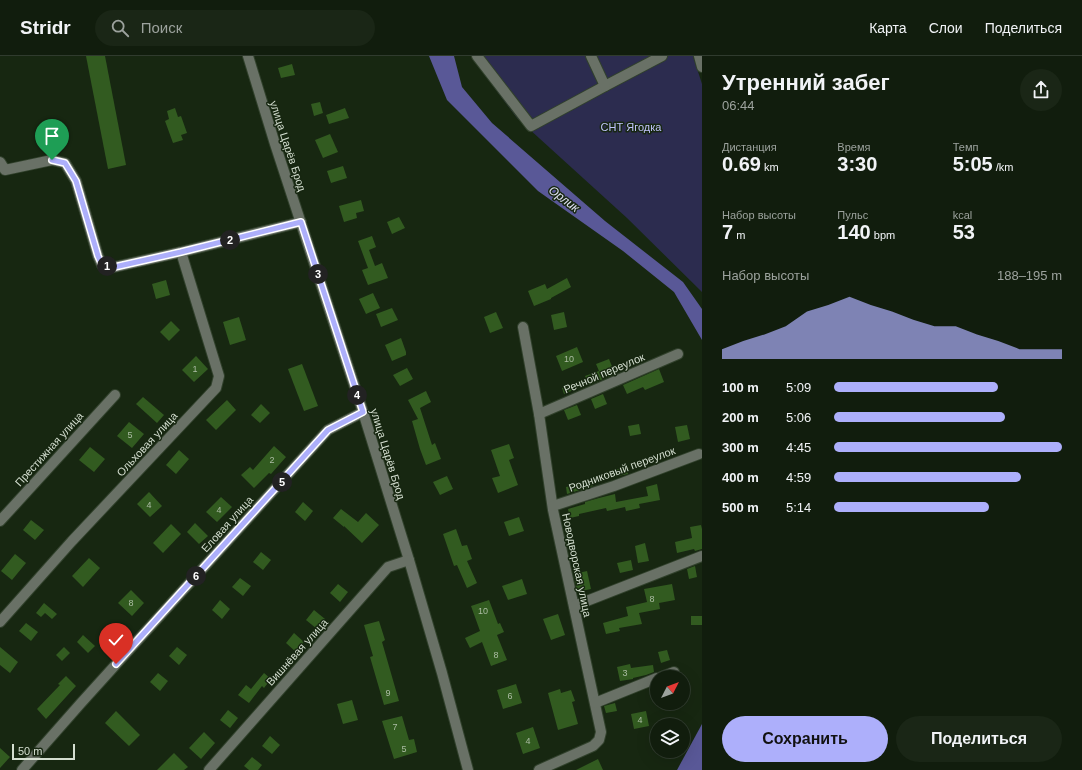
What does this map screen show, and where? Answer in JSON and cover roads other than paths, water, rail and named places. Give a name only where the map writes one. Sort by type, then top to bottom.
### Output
[{"type":"street","name":"улица Царёв Брод","points":[[248,56],[275,144],[363,412],[409,560],[442,673],[468,770]]},
{"type":"street","points":[[477,56],[531,126],[662,56]]},
{"type":"street","points":[[591,56],[605,86]]},
{"type":"street","points":[[699,56],[702,67]]},
{"type":"street","points":[[0,162],[5,170],[52,160],[65,163],[76,181],[98,256],[102,265],[110,268],[301,222]]},
{"type":"street","name":"Ольховая улица","points":[[0,622],[72,541],[216,388],[219,376],[181,252]]},
{"type":"street","name":"Новодворская улица","points":[[522,327],[539,414],[552,506],[601,732],[599,740],[593,746],[539,770]]},
{"type":"street","name":"Речной переулок","points":[[539,414],[678,354]]},
{"type":"street","name":"Престижная улица","points":[[0,521],[115,394]]},
{"type":"street","name":"Еловая улица","points":[[22,770],[328,430],[363,412]]},
{"type":"street","name":"Родниковый переулок","points":[[552,506],[614,486],[699,454]]},
{"type":"street","points":[[574,606],[702,556]]},
{"type":"street","name":"Вишнёвая улица","points":[[209,770],[388,568],[409,560]]},
{"type":"street","points":[[595,703],[650,681]]},
{"type":"water","name":"Орлик","points":[[429,56],[454,56],[462,87],[492,123],[605,221],[683,282],[702,309],[702,340],[674,292],[623,251],[538,191],[447,100]]},
{"type":"water","points":[[702,724],[702,770],[677,770],[684,758],[690,758],[690,746]]},
{"type":"park label","name":"СНТ Ягодка","points":[[631,127]]}]
